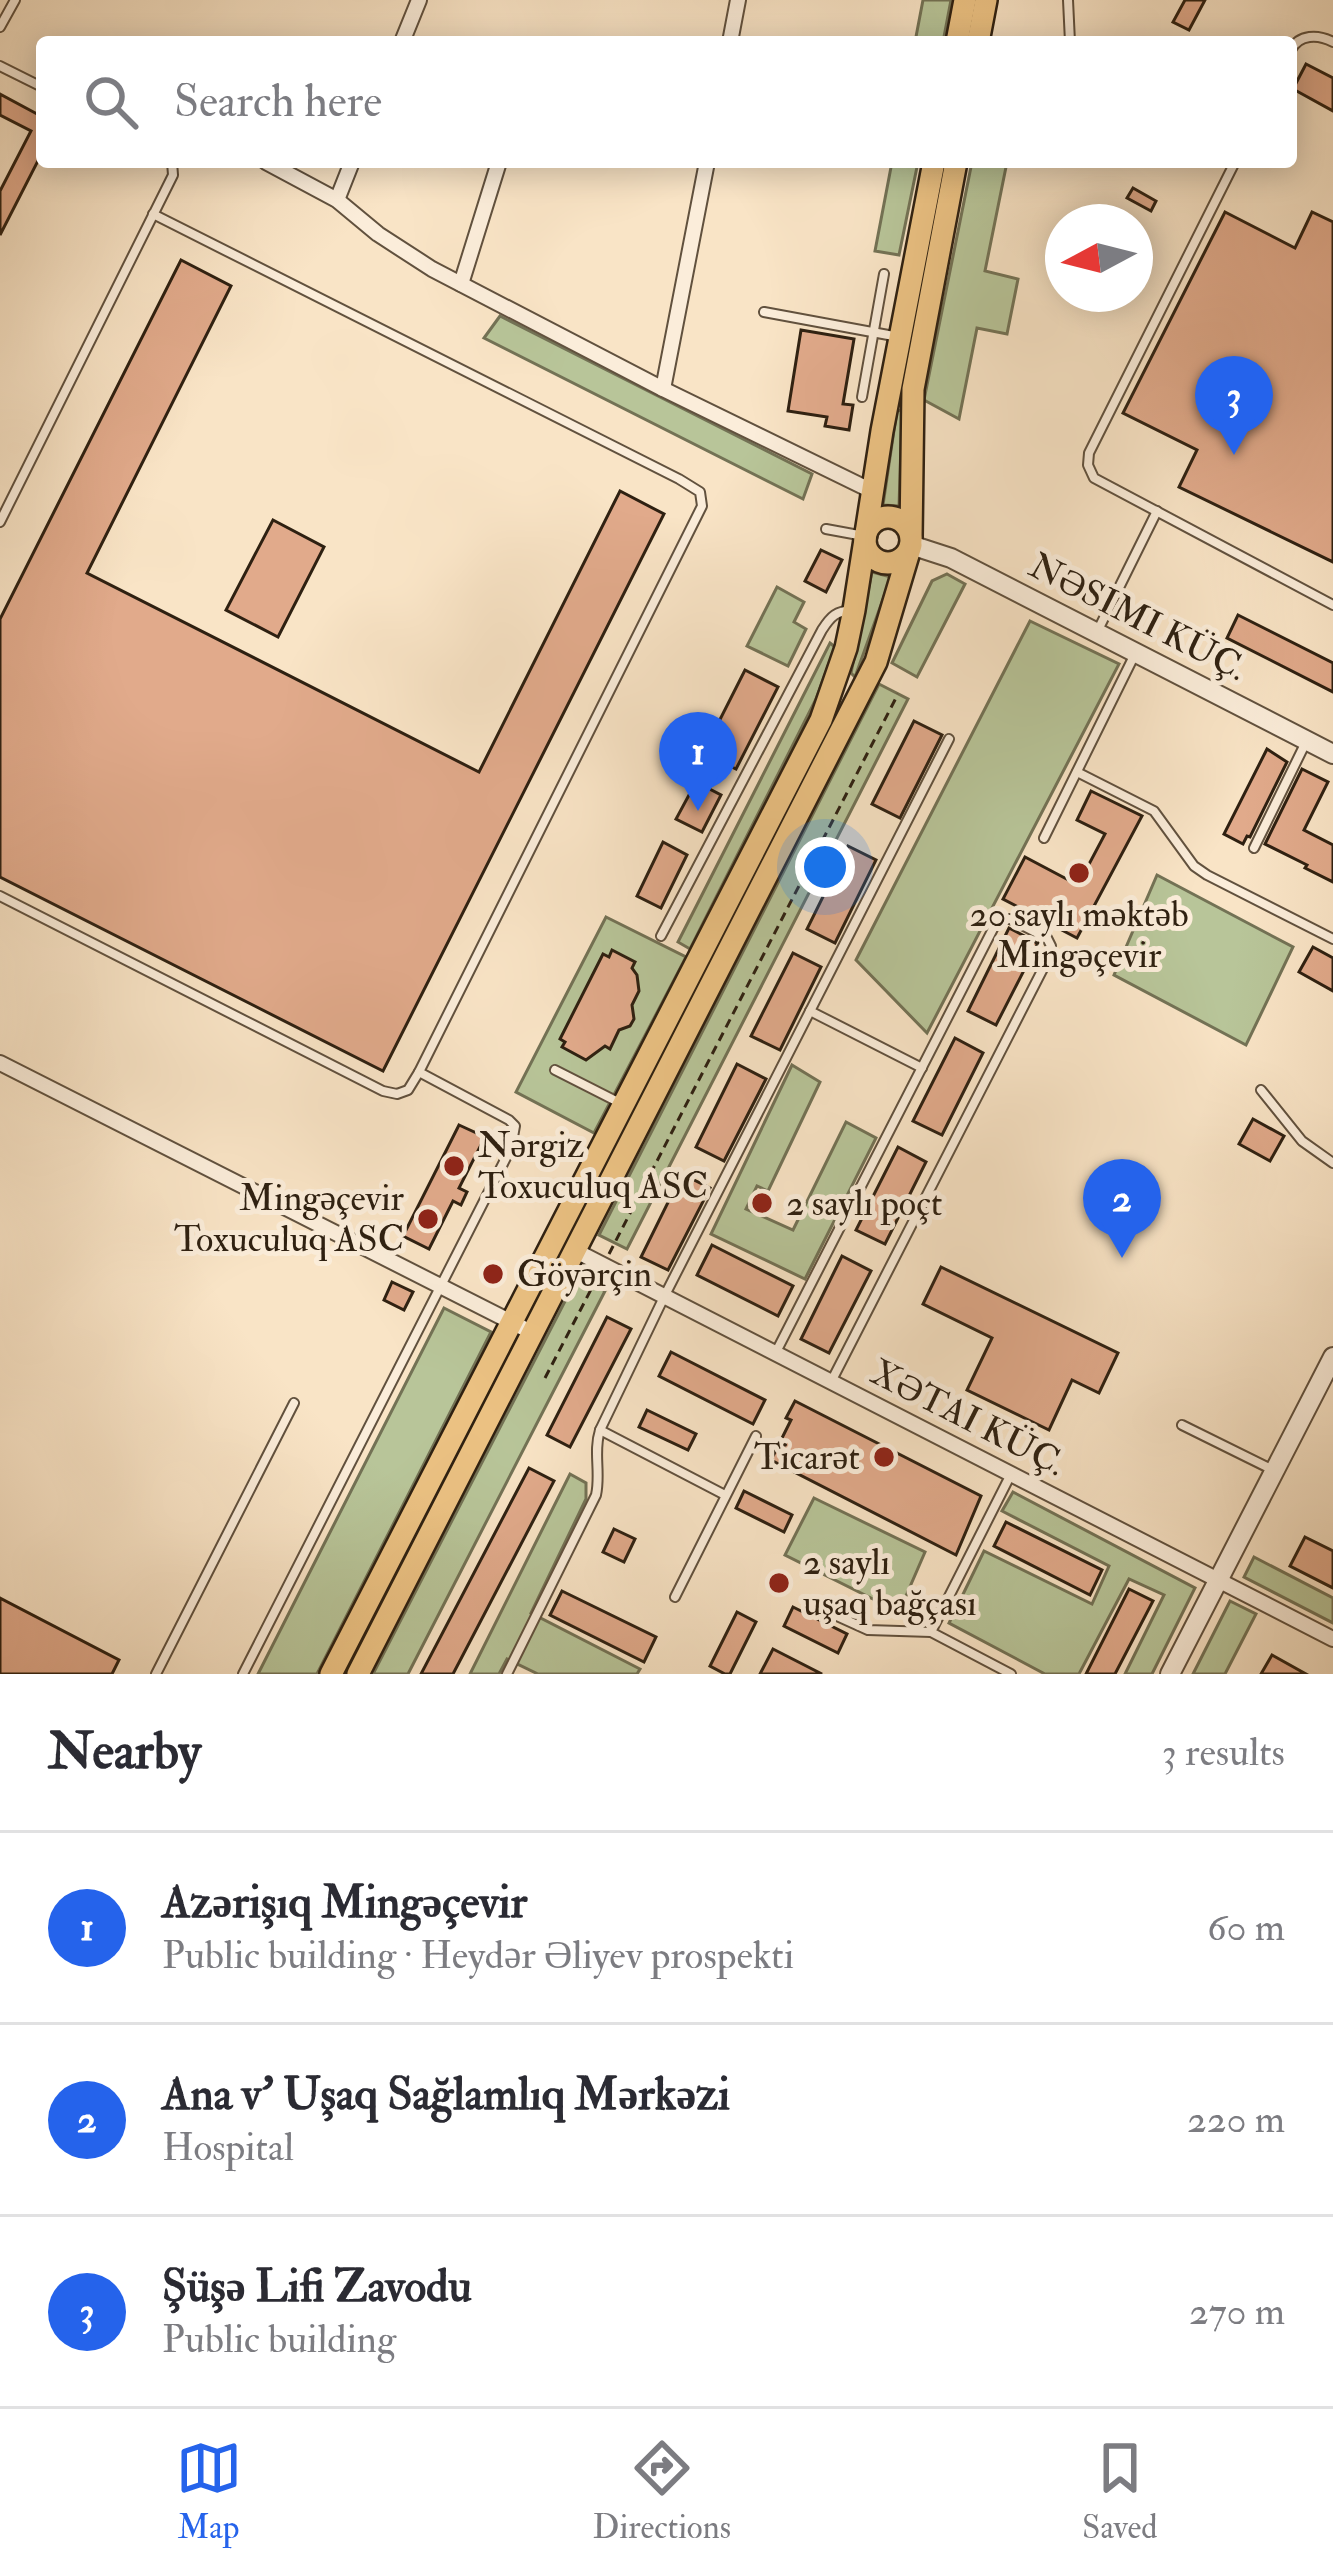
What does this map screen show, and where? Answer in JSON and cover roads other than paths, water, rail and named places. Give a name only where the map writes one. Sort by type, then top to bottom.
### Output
[{"type":"main road","points":[[958,36],[965,0]]},
{"type":"main road","points":[[979,36],[986,0]]},
{"type":"main road","points":[[331,1674],[821,720],[847,648],[933,168]]},
{"type":"main road","points":[[358,1674],[876,662],[911,541],[913,389],[955,168]]},
{"type":"main road","points":[[885,516],[900,519],[911,541],[896,562],[880,561],[868,551],[865,536],[872,523],[885,516]]},
{"type":"street","points":[[404,36],[419,0]]},
{"type":"street","points":[[731,36],[738,0]]},
{"type":"street","points":[[277,168],[337,200],[432,269],[872,491]]},
{"type":"street","points":[[337,200],[350,168]]},
{"type":"street","points":[[461,284],[497,168]]},
{"type":"street","points":[[663,389],[706,168]]},
{"type":"street","name":"NƏSIMI KÜÇ.","points":[[911,541],[1333,754]]},
{"type":"street","points":[[0,1063],[532,1333]]},
{"type":"street","name":"XƏTAI KÜÇ.","points":[[576,1251],[1333,1639]]},
{"type":"street","points":[[1170,1674],[1333,1357]]},
{"type":"lane","points":[[0,27],[15,0]]},
{"type":"lane","points":[[1068,0],[1070,36]]},
{"type":"lane","points":[[1297,42],[1309,36],[1333,42]]},
{"type":"lane","points":[[0,66],[36,84]]},
{"type":"lane","points":[[0,522],[172,168]]},
{"type":"lane","points":[[1232,168],[1089,453],[1088,465],[1094,478],[1333,604]]},
{"type":"lane","points":[[0,896],[383,1091],[409,1090],[702,506],[700,492],[658,468],[153,214]]},
{"type":"lane","points":[[862,397],[884,274]]},
{"type":"lane","points":[[764,312],[901,337]]},
{"type":"lane","points":[[1097,633],[1157,511]]},
{"type":"lane","points":[[826,530],[865,536]]},
{"type":"lane","points":[[661,936],[821,630],[839,610],[854,610]]},
{"type":"lane","points":[[1044,838],[1136,653]]},
{"type":"lane","points":[[507,1674],[596,1495],[600,1430],[949,739]]},
{"type":"lane","points":[[1254,848],[1306,741]]},
{"type":"lane","points":[[1077,772],[1154,811],[1194,866],[1207,875],[1333,939]]},
{"type":"lane","points":[[776,1353],[996,923],[1010,919],[1047,938],[1050,955],[831,1382]]},
{"type":"lane","points":[[810,1011],[922,1068]]},
{"type":"lane","points":[[555,1070],[623,1105]]},
{"type":"lane","points":[[243,1674],[511,1148],[514,1126],[502,1115],[419,1072]]},
{"type":"lane","points":[[1261,1090],[1302,1142],[1333,1163]]},
{"type":"lane","points":[[156,1674],[294,1403]]},
{"type":"lane","points":[[1182,1425],[1275,1471]]},
{"type":"lane","points":[[600,1430],[725,1495]]},
{"type":"lane","points":[[675,1597],[756,1436]]},
{"type":"lane","points":[[931,1632],[1012,1473]]},
{"type":"lane","points":[[815,1606],[868,1630],[931,1632],[994,1670],[1011,1674]]},
{"type":"place","name":"Şüşə Lifi Zavodu","points":[[1234,455]]},
{"type":"place","name":"Azərişıq Mingəçevir","points":[[698,811]]},
{"type":"place","name":"20 saylı məktəb Mingəçevir","points":[[1079,873]]},
{"type":"place","name":"Nərgiz Toxuculuq ASC","points":[[454,1166]]},
{"type":"place","name":"2 saylı poçt","points":[[762,1203]]},
{"type":"place","name":"Mingəçevir Toxuculuq ASC","points":[[428,1219]]},
{"type":"place","name":"Ana v' Uşaq Sağlamlıq Mərkəzi","points":[[1122,1258]]},
{"type":"place","name":"Göyərçin","points":[[493,1274]]},
{"type":"place","name":"Ticarət","points":[[884,1457]]},
{"type":"place","name":"2 saylı uşaq bağçası","points":[[779,1583]]}]
